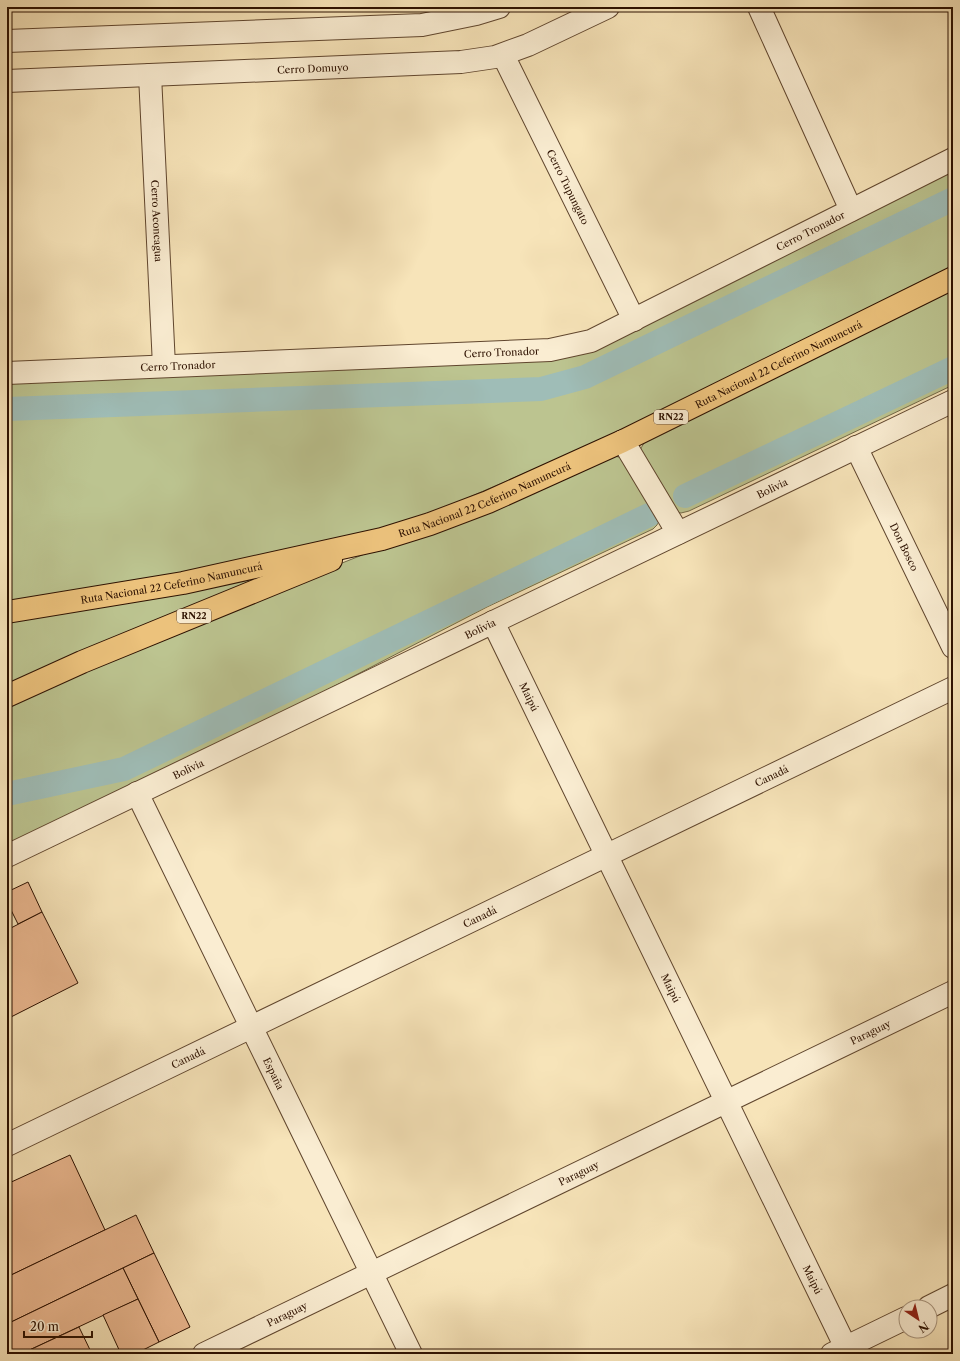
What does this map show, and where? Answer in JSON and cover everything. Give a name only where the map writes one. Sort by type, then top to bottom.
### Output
[{"type":"highway","name":"Ruta Nacional 22 Ceferino Namuncurá","points":[[7,612],[183,583],[382,539],[430,524],[488,502],[623,442],[953,278]]},
{"type":"highway","name":"Ruta Nacional 22 Ceferino Namuncurá","points":[[7,696],[82,662],[382,539]]},
{"type":"street","points":[[7,41],[422,25],[476,14],[499,7]]},
{"type":"street","name":"Cerro Domuyo","points":[[7,81],[461,62],[496,57],[528,45],[608,7]]},
{"type":"street","points":[[759,7],[851,210]]},
{"type":"street","name":"Cerro Tupungato","points":[[503,54],[634,320]]},
{"type":"street","name":"Cerro Aconcagua","points":[[150,75],[164,366]]},
{"type":"street","name":"Cerro Tronador","points":[[7,373],[550,350],[591,341],[953,159]]},
{"type":"street","name":"Bolivia","points":[[7,856],[953,401]]},
{"type":"street","points":[[623,442],[678,533]]},
{"type":"street","name":"Don Bosco","points":[[856,447],[953,647]]},
{"type":"street","name":"Maipú","points":[[493,622],[726,1101],[842,1352]]},
{"type":"street","name":"Canadá","points":[[7,1145],[953,688]]},
{"type":"street","name":"España","points":[[137,793],[411,1354]]},
{"type":"street","name":"Paraguay","points":[[204,1354],[953,992]]},
{"type":"street","points":[[938,1302],[953,1295]]},
{"type":"street","points":[[842,1352],[898,1322]]},
{"type":"green space","points":[[953,167],[953,268],[617,433],[426,516],[379,530],[182,577],[7,606],[7,380],[563,356]]},
{"type":"green space","points":[[953,285],[953,385],[689,511],[681,513],[676,512],[639,454],[646,440]]},
{"type":"green space","points":[[615,456],[622,458],[659,518],[657,525],[653,529],[487,607],[136,789],[7,850],[7,702],[310,576]]},
{"type":"green space","points":[[284,570],[7,692],[7,615]]},
{"type":"building","points":[[28,882],[42,912],[18,924],[7,902],[7,892]]},
{"type":"building","points":[[42,912],[78,983],[7,1019],[7,930]]},
{"type":"building","points":[[70,1155],[105,1230],[7,1277],[7,1184]]},
{"type":"building","points":[[136,1215],[154,1253],[7,1324],[7,1277]]},
{"type":"building","points":[[154,1253],[190,1327],[159,1342],[123,1268]]},
{"type":"building","points":[[123,1268],[138,1299],[21,1354],[13,1354],[7,1340],[7,1324]]},
{"type":"building","points":[[138,1299],[159,1342],[135,1354],[121,1354],[103,1315]]},
{"type":"building","points":[[79,1327],[92,1354],[21,1354]]},
{"type":"waterway","points":[[7,409],[541,389],[585,377],[953,199]]},
{"type":"waterway","points":[[685,496],[953,368]]},
{"type":"waterway","points":[[7,794],[124,769],[649,515]]}]
